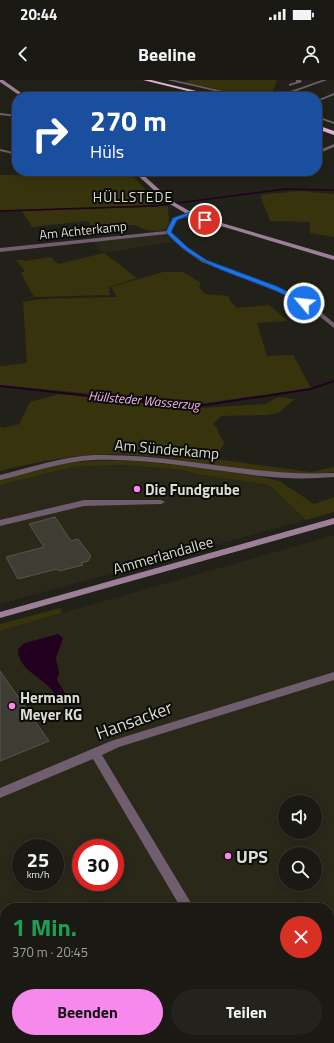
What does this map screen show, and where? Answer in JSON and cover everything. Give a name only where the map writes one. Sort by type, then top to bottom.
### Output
[{"type":"highway","points":[[145,80],[197,92]]},
{"type":"highway","points":[[154,80],[205,92]]},
{"type":"highway","points":[[322,127],[333,131]]},
{"type":"street","points":[[0,80],[18,92]]},
{"type":"street","points":[[169,80],[223,92]]},
{"type":"street","points":[[290,86],[300,82],[297,81],[299,80]]},
{"type":"street","points":[[290,92],[325,80]]},
{"type":"street","points":[[322,99],[334,94]]},
{"type":"street","points":[[0,114],[12,115]]},
{"type":"street","points":[[322,118],[334,122]]},
{"type":"street","points":[[322,150],[334,144]]},
{"type":"street","points":[[0,150],[12,153]]},
{"type":"street","points":[[141,176],[175,206],[190,214],[218,224],[334,258]]},
{"type":"street","points":[[190,214],[175,219],[168,232],[185,248],[204,261],[293,296],[315,310],[334,326]]},
{"type":"street","name":"Am Achterkamp","points":[[0,250],[168,232]]},
{"type":"street","name":"Am Sünderkamp","points":[[0,478],[66,460],[109,458],[142,458],[267,475],[316,477],[334,475]]},
{"type":"street","points":[[0,523],[84,503],[161,502]]},
{"type":"street","name":"Ammerlandallee","points":[[0,615],[334,521]]},
{"type":"street","name":"Hansacker","points":[[185,903],[95,753],[114,744],[334,676]]},
{"type":"street","points":[[0,793],[95,753]]},
{"type":"shaded area","points":[[191,80],[277,80],[273,91],[278,92],[221,92],[184,82]]},
{"type":"shaded area","points":[[0,175],[74,177],[133,176],[151,196],[164,203],[136,206],[0,211]]},
{"type":"shaded area","points":[[300,191],[334,194],[334,237],[310,233],[310,222],[270,221],[260,195]]},
{"type":"shaded area","points":[[168,206],[169,223],[165,230],[156,231],[142,229],[135,225],[92,227],[88,221],[32,227],[22,211]]},
{"type":"shaded area","points":[[166,234],[172,242],[104,253],[92,241]]},
{"type":"shaded area","points":[[104,253],[137,278],[109,287],[110,295],[34,297],[21,273],[25,271],[16,260],[24,261],[51,257],[58,264]]},
{"type":"shaded area","points":[[163,272],[183,272],[201,283],[199,287],[205,294],[229,296],[230,301],[237,308],[269,305],[288,321],[257,323],[267,356],[293,355],[311,388],[199,404],[0,385],[0,366],[27,363],[23,302],[43,299],[117,297],[111,287]]},
{"type":"shaded area","points":[[59,394],[199,408],[265,404],[278,397],[295,399],[278,413],[267,415],[221,416],[213,424],[225,442],[215,459],[311,472],[334,467],[334,472],[284,474],[259,472],[160,457],[118,454],[67,458],[34,463],[0,471],[0,426],[2,428],[20,424],[30,402]]},
{"type":"shaded area","points":[[126,460],[204,468],[268,478],[281,482],[314,504],[334,497],[334,512],[306,520],[269,485],[196,474],[184,470],[122,465],[72,467],[0,485],[0,479],[66,462]]},
{"type":"shaded area","points":[[122,465],[184,470],[196,474],[269,485],[306,520],[0,604],[0,485],[72,467]]},
{"type":"shaded area","points":[[334,535],[334,903],[0,903],[0,631]]},
{"type":"shaded area","points":[[60,608],[62,613],[0,631],[0,624]]},
{"type":"shaded area","points":[[58,634],[63,638],[56,658],[59,673],[57,680],[68,698],[68,704],[58,698],[47,685],[28,670],[21,661],[18,649],[25,643]]},
{"type":"building","points":[[55,517],[71,541],[78,539],[91,556],[88,561],[81,563],[83,565],[59,571],[57,569],[18,579],[6,557],[44,547],[29,524]]},
{"type":"building","name":"Hermann Meyer KG","points":[[0,671],[49,741],[0,761]]},
{"type":"waterway","points":[[0,211],[155,206],[285,189],[334,190]]},
{"type":"waterway","name":"Hüllsteder Wasserzug","points":[[0,386],[179,406],[199,406],[311,389],[334,381]]},
{"type":"place","name":"Die Fundgrube","points":[[137,489]]},
{"type":"place","name":"Hermann Meyer KG","points":[[12,706]]},
{"type":"place","name":"UPS","points":[[228,856]]},
{"type":"district","name":"HÜLLSTEDE","points":[[133,196]]},
{"type":"route","points":[[205,220],[190,214],[181,216],[175,219],[168,232],[185,248],[204,261],[274,287],[304,303]]}]
